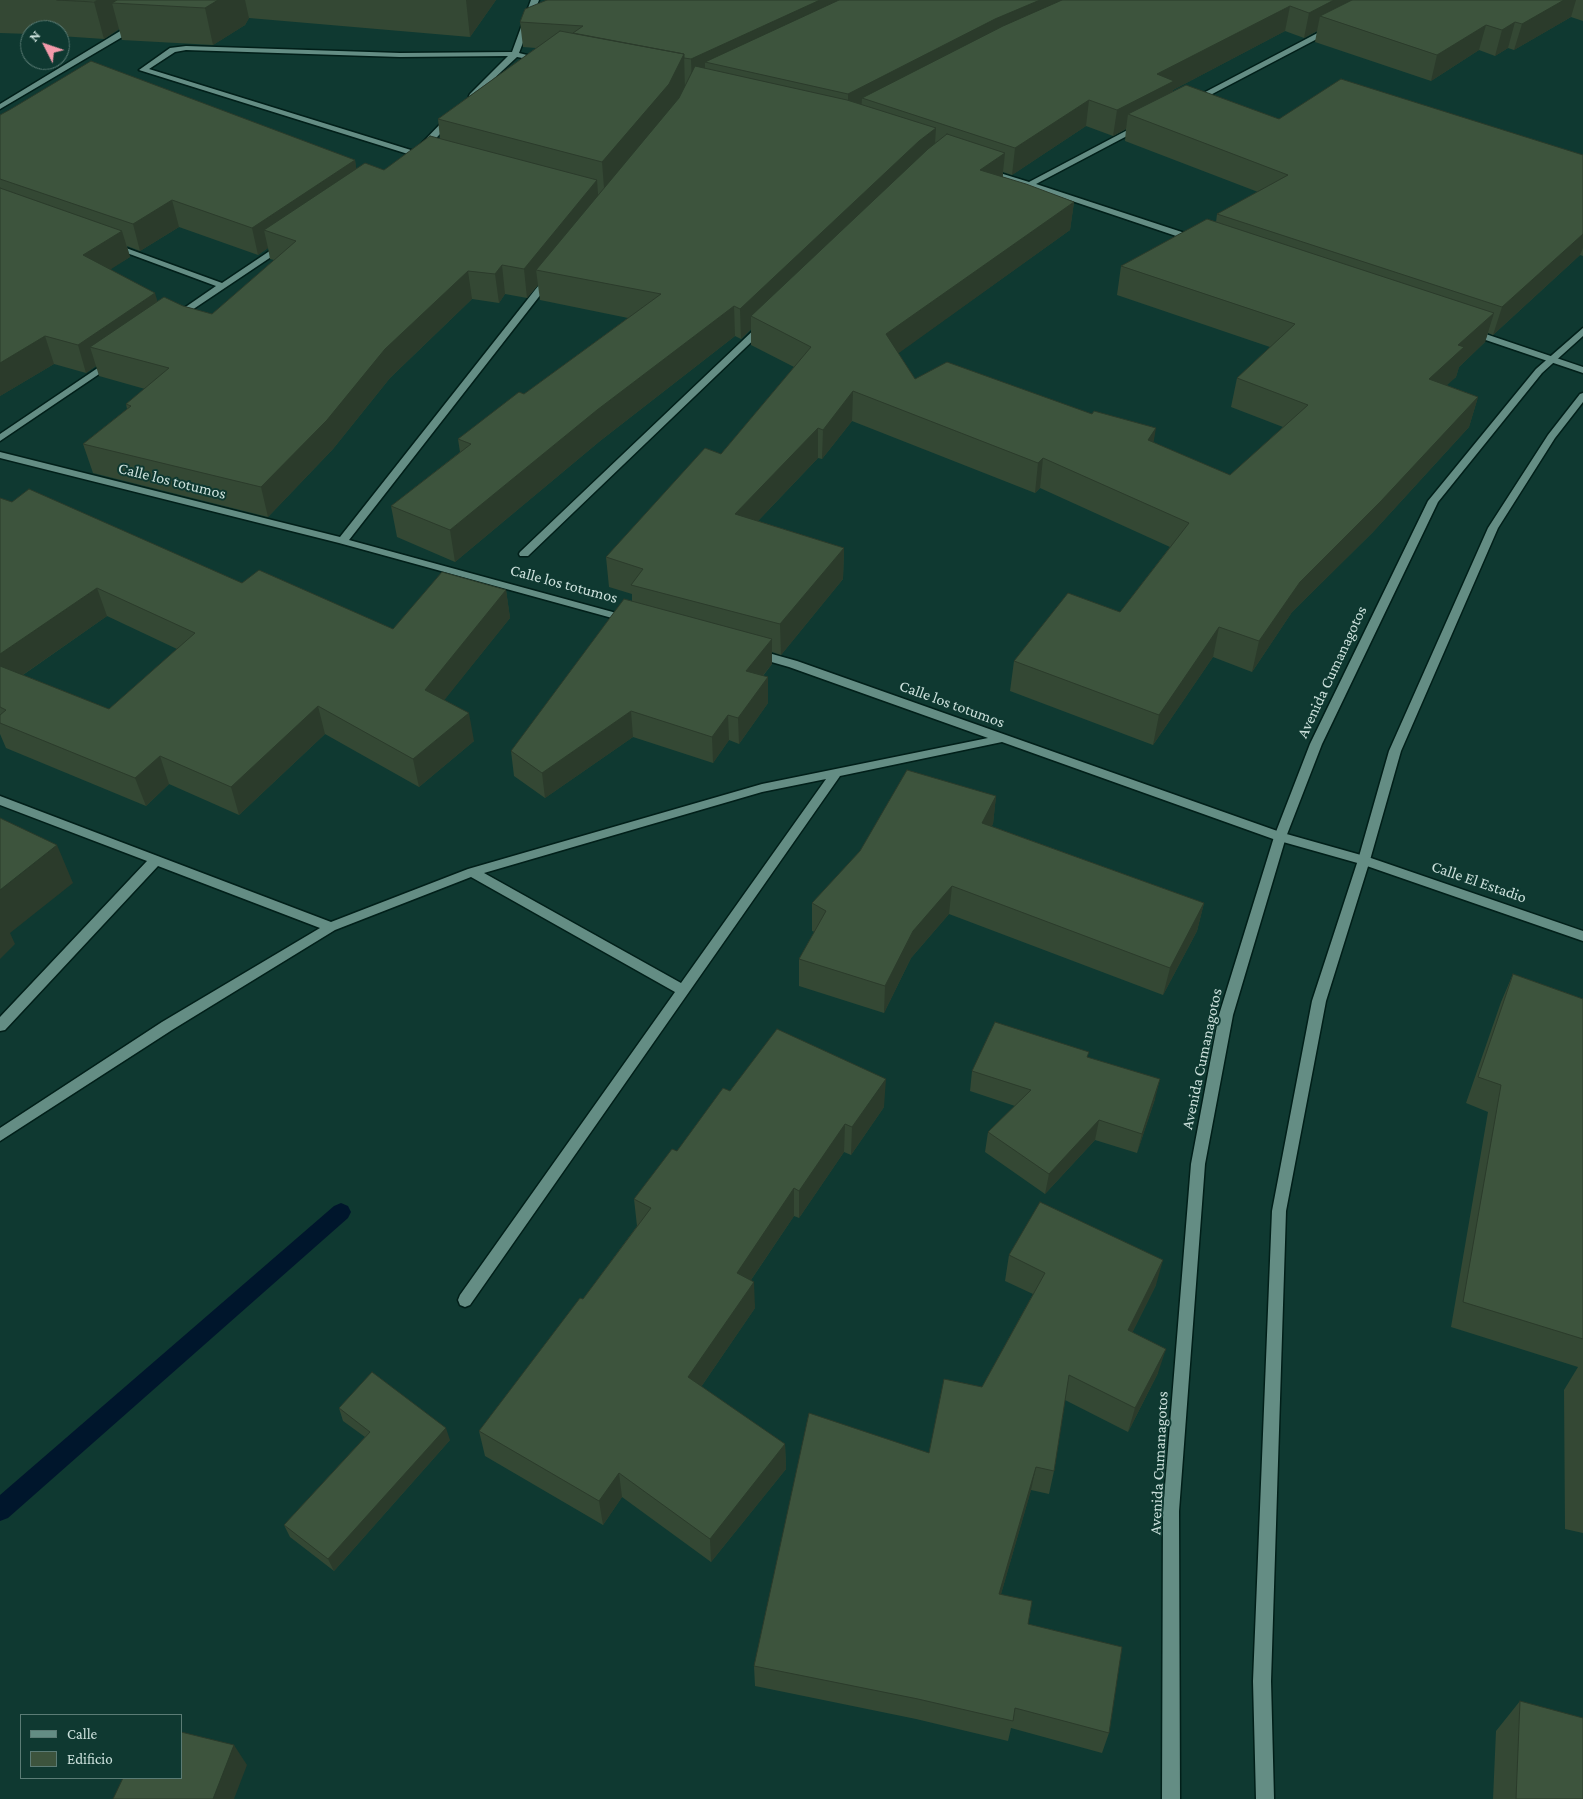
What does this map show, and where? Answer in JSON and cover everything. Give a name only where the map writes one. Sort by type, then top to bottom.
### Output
[{"type":"street","points":[[0,107],[138,24],[156,0]]},
{"type":"street","points":[[468,101],[515,54],[537,1]]},
{"type":"street","points":[[1186,104],[1343,22]]},
{"type":"street","points":[[434,160],[143,70],[179,48],[400,54],[515,54],[553,62]]},
{"type":"street","points":[[407,160],[455,114]]},
{"type":"street","points":[[1029,185],[1151,122]]},
{"type":"street","points":[[982,169],[1202,242]]},
{"type":"street","points":[[102,242],[223,286]]},
{"type":"street","points":[[167,324],[287,242]]},
{"type":"street","points":[[342,541],[555,271]]},
{"type":"street","points":[[524,554],[772,317]]},
{"type":"street","points":[[1467,331],[1583,370]]},
{"type":"street","name":"Avenida Cumanagotos","points":[[1172,1799],[1171,1511],[1198,1164],[1226,1015],[1280,837],[1316,744],[1433,501],[1538,371],[1583,331]]},
{"type":"street","points":[[0,438],[120,357]]},
{"type":"street","points":[[1265,1799],[1262,1681],[1279,1210],[1319,1001],[1364,860],[1396,751],[1493,528],[1551,437],[1583,396]]},
{"type":"street","name":"Calle los totumos","points":[[0,455],[342,541],[640,622]]},
{"type":"street","name":"Calle los totumos","points":[[745,651],[793,664],[1280,837],[1364,860]]},
{"type":"street","points":[[0,1135],[167,1026],[331,928],[472,872],[762,788],[1000,739]]},
{"type":"street","points":[[465,1300],[838,772]]},
{"type":"street","points":[[0,800],[331,928]]},
{"type":"street","points":[[0,1026],[156,860]]},
{"type":"street","name":"Calle El Estadio","points":[[1364,860],[1583,936]]},
{"type":"street","points":[[472,872],[684,990]]},
{"type":"building","points":[[57,0],[98,0],[94,2]]},
{"type":"building","points":[[117,0],[218,0],[205,8],[112,3]]},
{"type":"building","points":[[547,0],[820,0],[691,59],[684,58],[684,54],[573,33],[583,26],[520,22],[525,9]]},
{"type":"building","points":[[839,0],[1040,0],[995,19],[848,94],[705,62]]},
{"type":"building","points":[[1062,0],[1334,0],[1309,13],[1290,6],[1157,74],[1174,81],[1117,110],[1089,100],[1015,148],[862,98],[1003,26]]},
{"type":"building","points":[[1352,0],[1564,0],[1522,24],[1515,22],[1502,30],[1486,25],[1437,55],[1320,16]]},
{"type":"building","points":[[560,31],[684,54],[669,84],[602,162],[438,119]]},
{"type":"building","points":[[91,61],[355,160],[252,228],[172,200],[133,224],[0,179],[0,115]]},
{"type":"building","points":[[695,66],[847,100],[936,128],[919,141],[740,309],[734,306],[597,410],[450,530],[391,506],[471,444],[458,439],[519,392],[524,394],[661,294],[536,270],[679,98]]},
{"type":"building","points":[[1341,79],[1583,155],[1583,234],[1502,307],[1217,214],[1288,175],[1128,114],[1186,85],[1279,119]]},
{"type":"building","points":[[947,134],[1005,153],[980,170],[1026,184],[1074,202],[886,334],[915,379],[947,362],[1092,414],[1094,411],[1156,428],[1148,440],[1230,475],[1308,405],[1237,378],[1295,324],[1121,266],[1207,219],[1494,313],[1458,345],[1464,347],[1429,379],[1478,397],[1381,501],[1300,582],[1259,641],[1219,627],[1159,715],[1014,661],[1068,593],[1120,612],[1189,523],[1043,458],[1038,463],[853,391],[823,430],[818,428],[735,514],[844,548],[780,624],[631,585],[643,569],[606,557],[705,448],[721,454],[811,347],[751,316],[928,149]]},
{"type":"building","points":[[430,136],[597,180],[524,269],[502,265],[495,274],[468,271],[385,349],[327,420],[261,487],[83,444],[131,406],[126,404],[169,368],[90,347],[164,297],[183,306],[212,314],[296,241],[264,230],[365,163],[384,170]]},
{"type":"building","points":[[0,188],[122,231],[83,255],[155,293],[78,345],[45,336],[0,363]]},
{"type":"building","points":[[29,489],[242,583],[259,570],[393,629],[442,572],[506,590],[425,690],[469,713],[413,759],[318,706],[231,787],[160,756],[135,778],[0,723],[0,715],[6,710],[0,707],[0,666],[109,709],[195,633],[97,588],[0,654],[0,498],[12,502]]},
{"type":"building","points":[[624,599],[772,639],[746,671],[768,677],[738,718],[728,715],[712,737],[631,711],[542,773],[511,751]]},
{"type":"building","points":[[907,770],[996,796],[982,823],[1204,903],[1170,968],[952,886],[913,931],[885,986],[799,959],[826,911],[812,903],[860,851]]},
{"type":"building","points":[[0,818],[57,845],[0,890]]},
{"type":"building","points":[[1513,974],[1583,999],[1583,1339],[1463,1302],[1501,1085],[1478,1077]]},
{"type":"building","points":[[995,1022],[1089,1052],[1087,1057],[1160,1079],[1142,1134],[1099,1120],[1049,1174],[988,1132],[1031,1090],[972,1071]]},
{"type":"building","points":[[777,1029],[886,1079],[852,1127],[845,1124],[799,1191],[794,1188],[737,1273],[754,1282],[688,1377],[785,1444],[710,1539],[619,1473],[599,1501],[479,1431],[580,1298],[583,1299],[651,1208],[634,1199],[672,1149],[677,1151],[723,1088],[730,1091]]},
{"type":"building","points":[[1040,1202],[1163,1260],[1128,1330],[1166,1349],[1135,1408],[1069,1375],[1054,1471],[1036,1467],[999,1594],[1032,1601],[1028,1624],[1122,1647],[1109,1733],[1015,1708],[1013,1721],[918,1699],[754,1666],[809,1413],[929,1453],[944,1379],[982,1387],[1045,1273],[1009,1255]]},
{"type":"building","points":[[372,1372],[446,1428],[328,1559],[284,1525],[370,1432],[339,1408]]},
{"type":"building","points":[[1520,1701],[1583,1718],[1583,1799],[1516,1799]]},
{"type":"building","points":[[182,1732],[234,1745],[213,1799],[113,1799],[123,1779],[182,1779]]},
{"type":"waterway","points":[[0,1510],[341,1212]]}]
